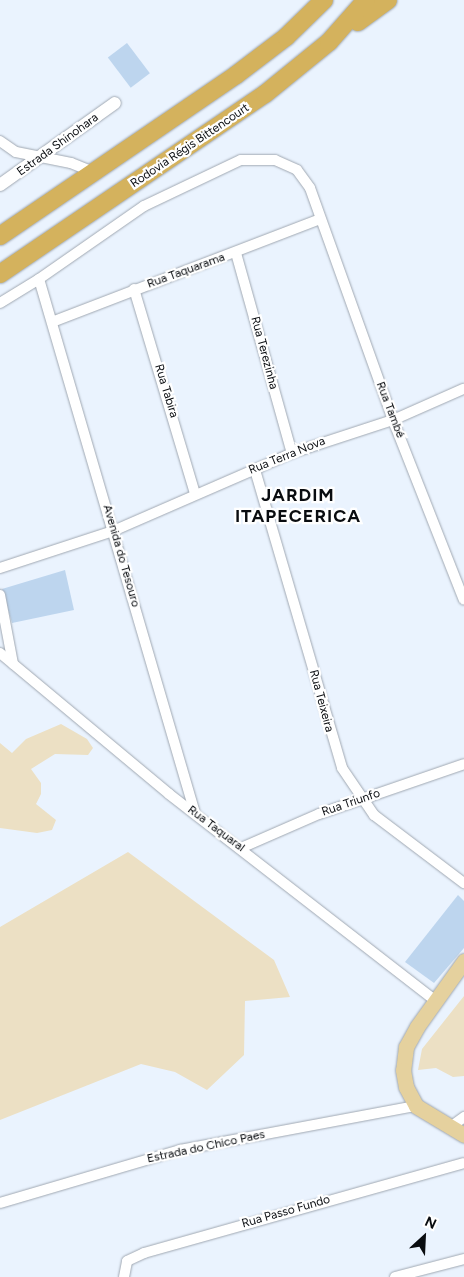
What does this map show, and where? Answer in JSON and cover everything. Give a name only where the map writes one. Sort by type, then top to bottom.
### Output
[{"type":"highway","points":[[0,236],[236,75],[286,38],[324,0]]},
{"type":"highway","name":"Rodovia Régis Bittencourt","points":[[0,274],[222,125],[330,42],[366,0]]},
{"type":"highway","points":[[330,42],[388,0]]},
{"type":"main road","points":[[464,961],[435,1000],[406,1047],[406,1087],[416,1106],[449,1128],[464,1135]]},
{"type":"street","name":"Estrada Shinohara","points":[[0,185],[39,155],[115,103]]},
{"type":"street","points":[[0,141],[16,152],[39,155],[92,172]]},
{"type":"street","name":"Rua També","points":[[0,303],[39,279],[135,211],[248,158],[285,163],[305,178],[393,420],[464,600]]},
{"type":"street","name":"Rua Taquarama","points":[[52,322],[134,289],[236,253],[320,219]]},
{"type":"street","name":"Rua Terezinha","points":[[236,253],[292,453]]},
{"type":"street","name":"Avenida do Tesouro","points":[[39,279],[195,813]]},
{"type":"street","name":"Rua Tabira","points":[[134,289],[195,494]]},
{"type":"street","name":"Rua Terra Nova","points":[[0,568],[113,531],[292,453],[393,420],[463,389]]},
{"type":"street","name":"Rua Teixeira","points":[[255,470],[330,737],[361,800],[389,829],[464,883]]},
{"type":"street","points":[[0,595],[13,664]]},
{"type":"street","name":"Rua Taquaral","points":[[0,653],[72,716],[435,1000]]},
{"type":"street","name":"Rua Triunfo","points":[[241,848],[361,800],[464,764]]},
{"type":"street","name":"Estrada do Chico Paes","points":[[0,1203],[180,1150],[416,1106]]},
{"type":"street","points":[[449,1128],[464,1117]]},
{"type":"street","name":"Rua Passo Fundo","points":[[124,1277],[127,1261],[144,1253],[464,1163]]},
{"type":"street","points":[[395,1277],[464,1259]]},
{"type":"shaded area","points":[[61,724],[87,739],[93,748],[88,755],[55,754],[31,769],[41,783],[41,794],[36,804],[56,820],[52,830],[37,833],[0,828],[0,743],[12,753],[26,739]]},
{"type":"shaded area","points":[[128,852],[274,960],[290,997],[245,1001],[244,1055],[207,1090],[175,1072],[141,1064],[0,1120],[0,927]]},
{"type":"shaded area","points":[[464,996],[464,1076],[453,1077],[436,1068],[418,1070],[422,1049]]},
{"type":"building","points":[[127,43],[150,73],[131,88],[108,57]]},
{"type":"building","points":[[65,570],[74,610],[12,623],[2,589]]},
{"type":"building","points":[[458,895],[464,901],[464,948],[434,983],[405,962]]},
{"type":"district","name":"JARDIM ITAPECERICA","points":[[298,506]]}]
